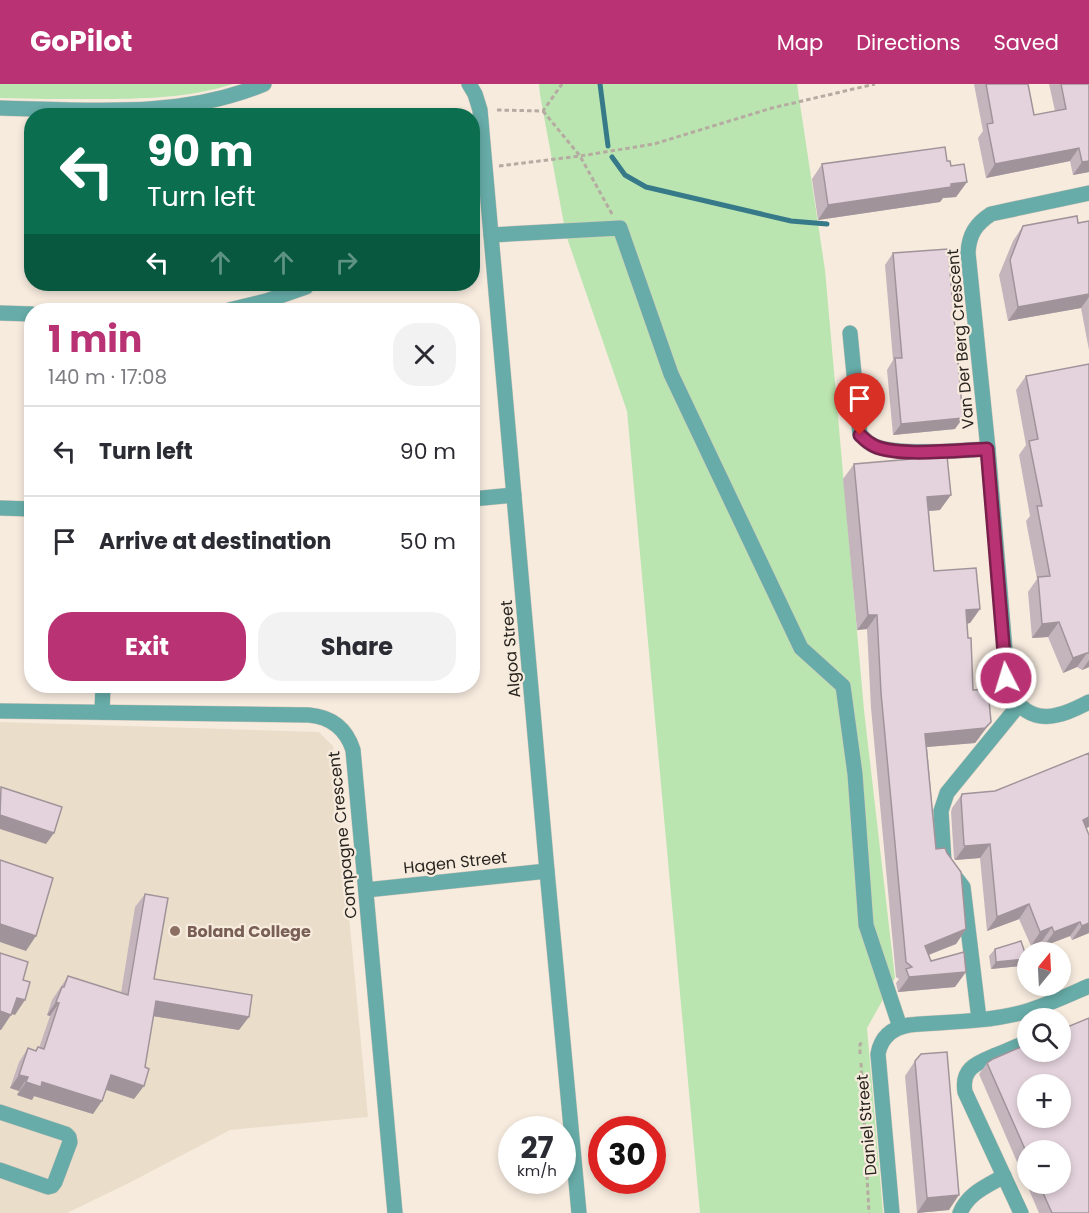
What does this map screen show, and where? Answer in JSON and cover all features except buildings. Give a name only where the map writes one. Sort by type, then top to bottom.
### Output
[{"type":"street","points":[[166,108],[210,101],[264,84]]},
{"type":"street","name":"Algoa Street","points":[[468,84],[476,94],[480,108]]},
{"type":"street","points":[[0,108],[24,108]]},
{"type":"street","name":"Algoa Street","points":[[480,110],[579,1213]]},
{"type":"street","name":"Van Der Berg Crescent","points":[[1018,706],[1011,695],[1006,678],[969,244],[979,222],[991,214],[1089,193]]},
{"type":"street","points":[[491,236],[620,228],[671,374],[801,648],[843,686],[855,774],[866,925],[900,1027],[1017,1015]]},
{"type":"street","points":[[258,303],[295,291]]},
{"type":"street","points":[[0,313],[24,314]]},
{"type":"street","points":[[850,333],[860,435],[871,445],[900,452],[987,449]]},
{"type":"street","points":[[480,498],[514,495]]},
{"type":"street","points":[[0,508],[24,509]]},
{"type":"street","points":[[102,712],[103,693]]},
{"type":"street","points":[[979,1019],[963,887],[944,862],[941,811],[947,793],[1018,706],[1039,716],[1057,716],[1089,702]]},
{"type":"street","name":"Compagne Crescent","points":[[0,711],[309,715],[325,717],[345,733],[353,750],[395,1213]]},
{"type":"street","name":"Hagen Street","points":[[366,890],[548,871]]},
{"type":"street","points":[[1044,1008],[1089,986]]},
{"type":"street","name":"Daniel Street","points":[[892,1213],[878,1054],[886,1036],[900,1027]]},
{"type":"street","points":[[1017,1047],[977,1063],[968,1071],[964,1085],[965,1092],[1021,1213]]},
{"type":"street","points":[[0,1112],[66,1134],[70,1142],[52,1186],[48,1187],[0,1170]]},
{"type":"street","points":[[960,1213],[970,1197],[1004,1176]]},
{"type":"path","points":[[543,111],[562,84]]},
{"type":"path","points":[[485,167],[580,156],[654,144],[772,108],[875,84]]},
{"type":"path","points":[[480,110],[543,111],[580,156],[620,228]]},
{"type":"shaded area","name":"Boland College","points":[[0,722],[319,732],[333,746],[368,1117],[230,1130],[67,1213],[0,1213]]},
{"type":"green space","points":[[0,84],[233,84],[183,95],[97,99],[0,98]]},
{"type":"green space","points":[[539,84],[797,84],[825,270],[864,710],[895,978],[867,1028],[883,1213],[700,1213],[627,411],[566,235]]},
{"type":"waterway","points":[[600,84],[608,146]]},
{"type":"waterway","points":[[612,157],[625,175],[646,187],[791,221],[827,224]]},
{"type":"place","name":"Boland College","points":[[175,931]]},
{"type":"route","points":[[860,435],[871,445],[900,452],[987,449],[1006,678]]}]
